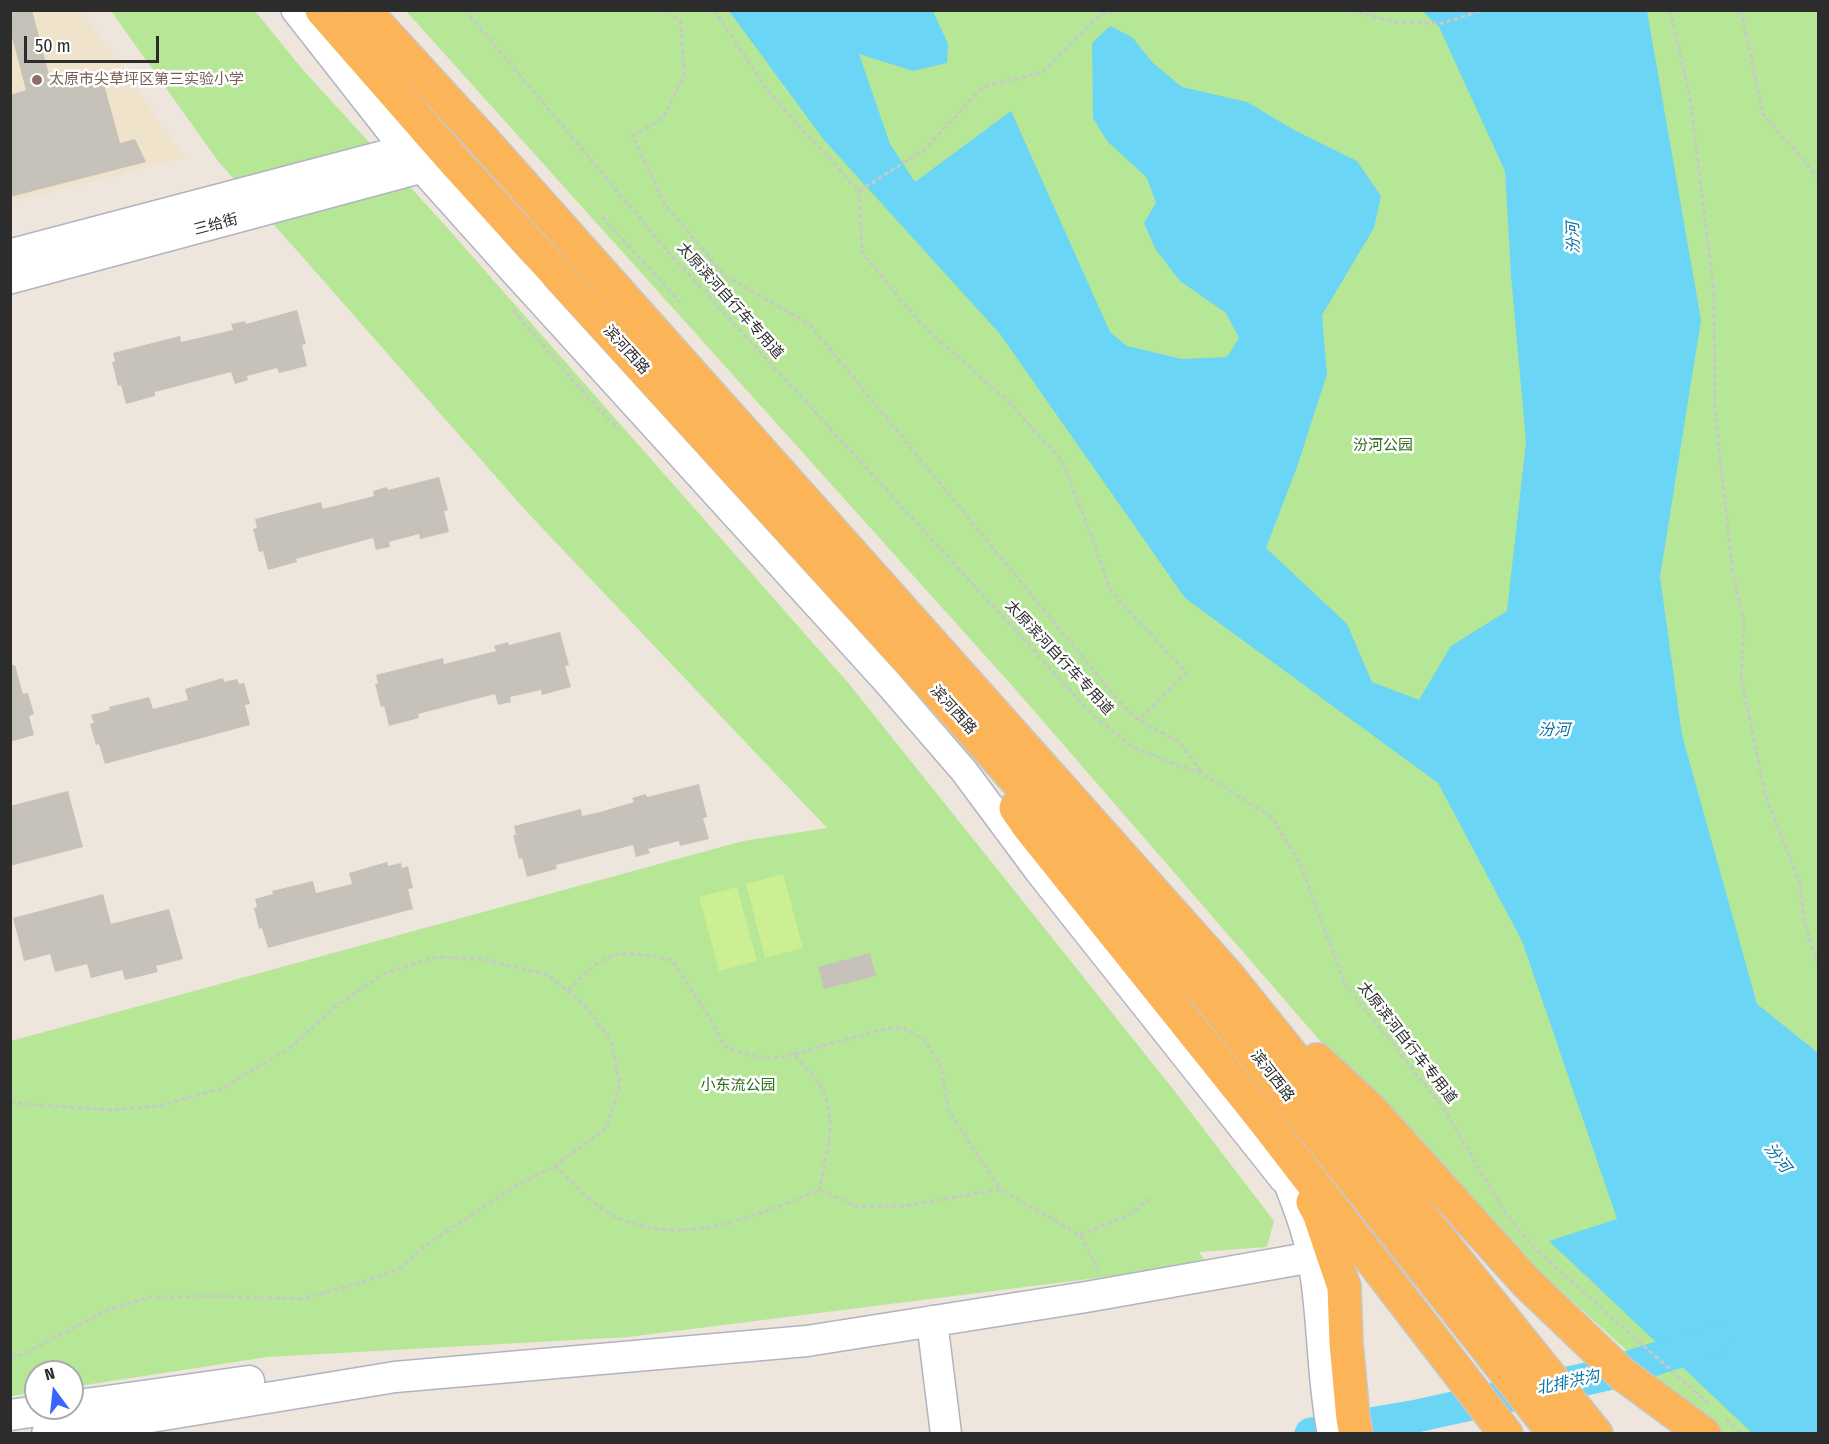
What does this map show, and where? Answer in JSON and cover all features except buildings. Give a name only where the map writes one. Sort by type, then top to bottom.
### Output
[{"type":"highway","name":"滨河西路","points":[[322,10],[455,162],[942,697],[1207,994],[1555,1434]]},
{"type":"highway","name":"滨河西路","points":[[364,10],[481,138],[1228,976],[1596,1434]]},
{"type":"highway","points":[[942,697],[1030,828],[1264,1120],[1506,1434]]},
{"type":"highway","points":[[1228,976],[1369,1108],[1526,1282],[1621,1373],[1715,1421]]},
{"type":"highway","points":[[1264,1120],[1319,1213],[1331,1290],[1346,1343],[1356,1434]]},
{"type":"main road","points":[[1264,1120],[1301,1217],[1313,1257],[1331,1290],[1329,1414],[1333,1434]]},
{"type":"main road","points":[[47,1434],[395,1377],[807,1341],[1086,1297],[1313,1257]]},
{"type":"main road","points":[[932,1321],[946,1434]]},
{"type":"main road","points":[[84,1404],[408,1361],[557,1363]]},
{"type":"street","points":[[295,10],[404,149],[887,682],[964,771],[1039,872],[1290,1188]]},
{"type":"street","name":"三给街","points":[[10,253],[404,149]]},
{"type":"street","name":"三给街","points":[[10,280],[422,169]]},
{"type":"street","points":[[516,274],[604,326]]},
{"type":"street","points":[[964,771],[1030,828]]},
{"type":"path","name":"太原滨河自行车专用道","points":[[465,10],[670,254],[1092,714],[1131,746],[1202,773],[1272,818],[1301,866],[1345,984],[1445,1110],[1504,1213],[1532,1246],[1715,1421],[1742,1434]]},
{"type":"path","points":[[668,10],[681,22],[684,75],[663,118],[633,136],[664,203],[724,275],[808,324],[1115,696],[1140,720],[1179,742],[1202,773]]},
{"type":"path","points":[[714,10],[770,94],[860,190],[862,254],[923,326],[1010,403],[1062,462],[1111,592],[1186,672],[1140,720]]},
{"type":"path","points":[[860,190],[924,150],[983,87],[1043,72],[1101,14],[1120,10]]},
{"type":"path","points":[[1351,10],[1394,22],[1443,23],[1483,10]]},
{"type":"path","points":[[1670,10],[1690,97],[1714,292],[1715,411],[1733,575],[1744,623],[1741,678],[1766,797],[1800,883],[1804,923],[1818,963]]},
{"type":"path","points":[[1741,10],[1763,114],[1818,177]]},
{"type":"path","points":[[602,217],[680,302]]},
{"type":"path","points":[[513,310],[583,392],[619,430]]},
{"type":"path","points":[[568,991],[591,967],[613,954],[643,954],[672,960],[711,1020],[724,1046],[749,1055],[774,1059],[885,1029],[903,1028],[925,1040],[940,1064],[949,1111],[1000,1189],[1080,1235],[1103,1277]]},
{"type":"path","points":[[10,1103],[112,1110],[158,1106],[223,1088],[291,1047],[335,1007],[383,974],[436,957],[482,958],[548,975],[584,1004],[611,1041],[620,1084],[607,1128],[555,1166],[518,1184],[425,1246],[399,1269],[302,1299],[216,1296],[151,1297],[108,1310],[24,1354],[10,1358]]},
{"type":"path","points":[[794,1054],[825,1095],[830,1122],[830,1142],[823,1166],[820,1190]]},
{"type":"path","points":[[555,1166],[587,1197],[616,1217],[651,1229],[678,1231],[726,1224],[820,1190],[856,1206],[905,1206],[1000,1189]]},
{"type":"path","points":[[1080,1235],[1127,1216],[1150,1198]]},
{"type":"shaded area","points":[[11,11],[82,11],[185,158],[11,202]]},
{"type":"green space","name":"小东流公园","points":[[111,11],[255,11],[303,70],[443,223],[850,685],[1173,1089],[1274,1221],[1267,1247],[1199,1252],[1208,1264],[628,1337],[268,1357],[84,1385],[84,1360],[24,1360],[24,1394],[11,1396],[11,1041],[743,841],[827,828],[526,511],[218,161]]},
{"type":"green space","name":"汾河公园","points":[[406,11],[1818,11],[1818,1433],[1717,1433],[1515,1249],[1328,1050],[1016,690]]},
{"type":"green space","points":[[783,874],[803,948],[765,958],[746,884]]},
{"type":"green space","points":[[737,887],[757,961],[719,971],[699,897]]},
{"type":"water","name":"汾河","points":[[729,11],[933,11],[948,44],[947,63],[913,71],[859,54],[890,144],[915,182],[1011,111],[1110,332],[1127,346],[1182,359],[1227,357],[1239,338],[1226,313],[1180,281],[1156,250],[1144,223],[1156,203],[1147,178],[1107,141],[1093,118],[1092,43],[1110,26],[1132,37],[1153,63],[1182,87],[1247,102],[1296,131],[1357,161],[1381,196],[1374,228],[1322,315],[1327,374],[1297,467],[1266,548],[1347,624],[1372,682],[1419,700],[1451,646],[1507,611],[1526,442],[1511,275],[1505,171],[1439,27],[1422,11],[1647,11],[1701,320],[1660,577],[1682,735],[1757,1004],[1818,1053],[1818,1433],[1752,1433],[1549,1241],[1617,1219],[1522,941],[1438,783],[1185,598],[1000,334],[824,140]]},
{"type":"waterway","name":"北排洪沟","points":[[1311,1434],[1412,1417],[1604,1375],[1712,1341]]},
{"type":"place","name":"太原市尖草坪区第三实验小学","points":[[37,80]]}]
